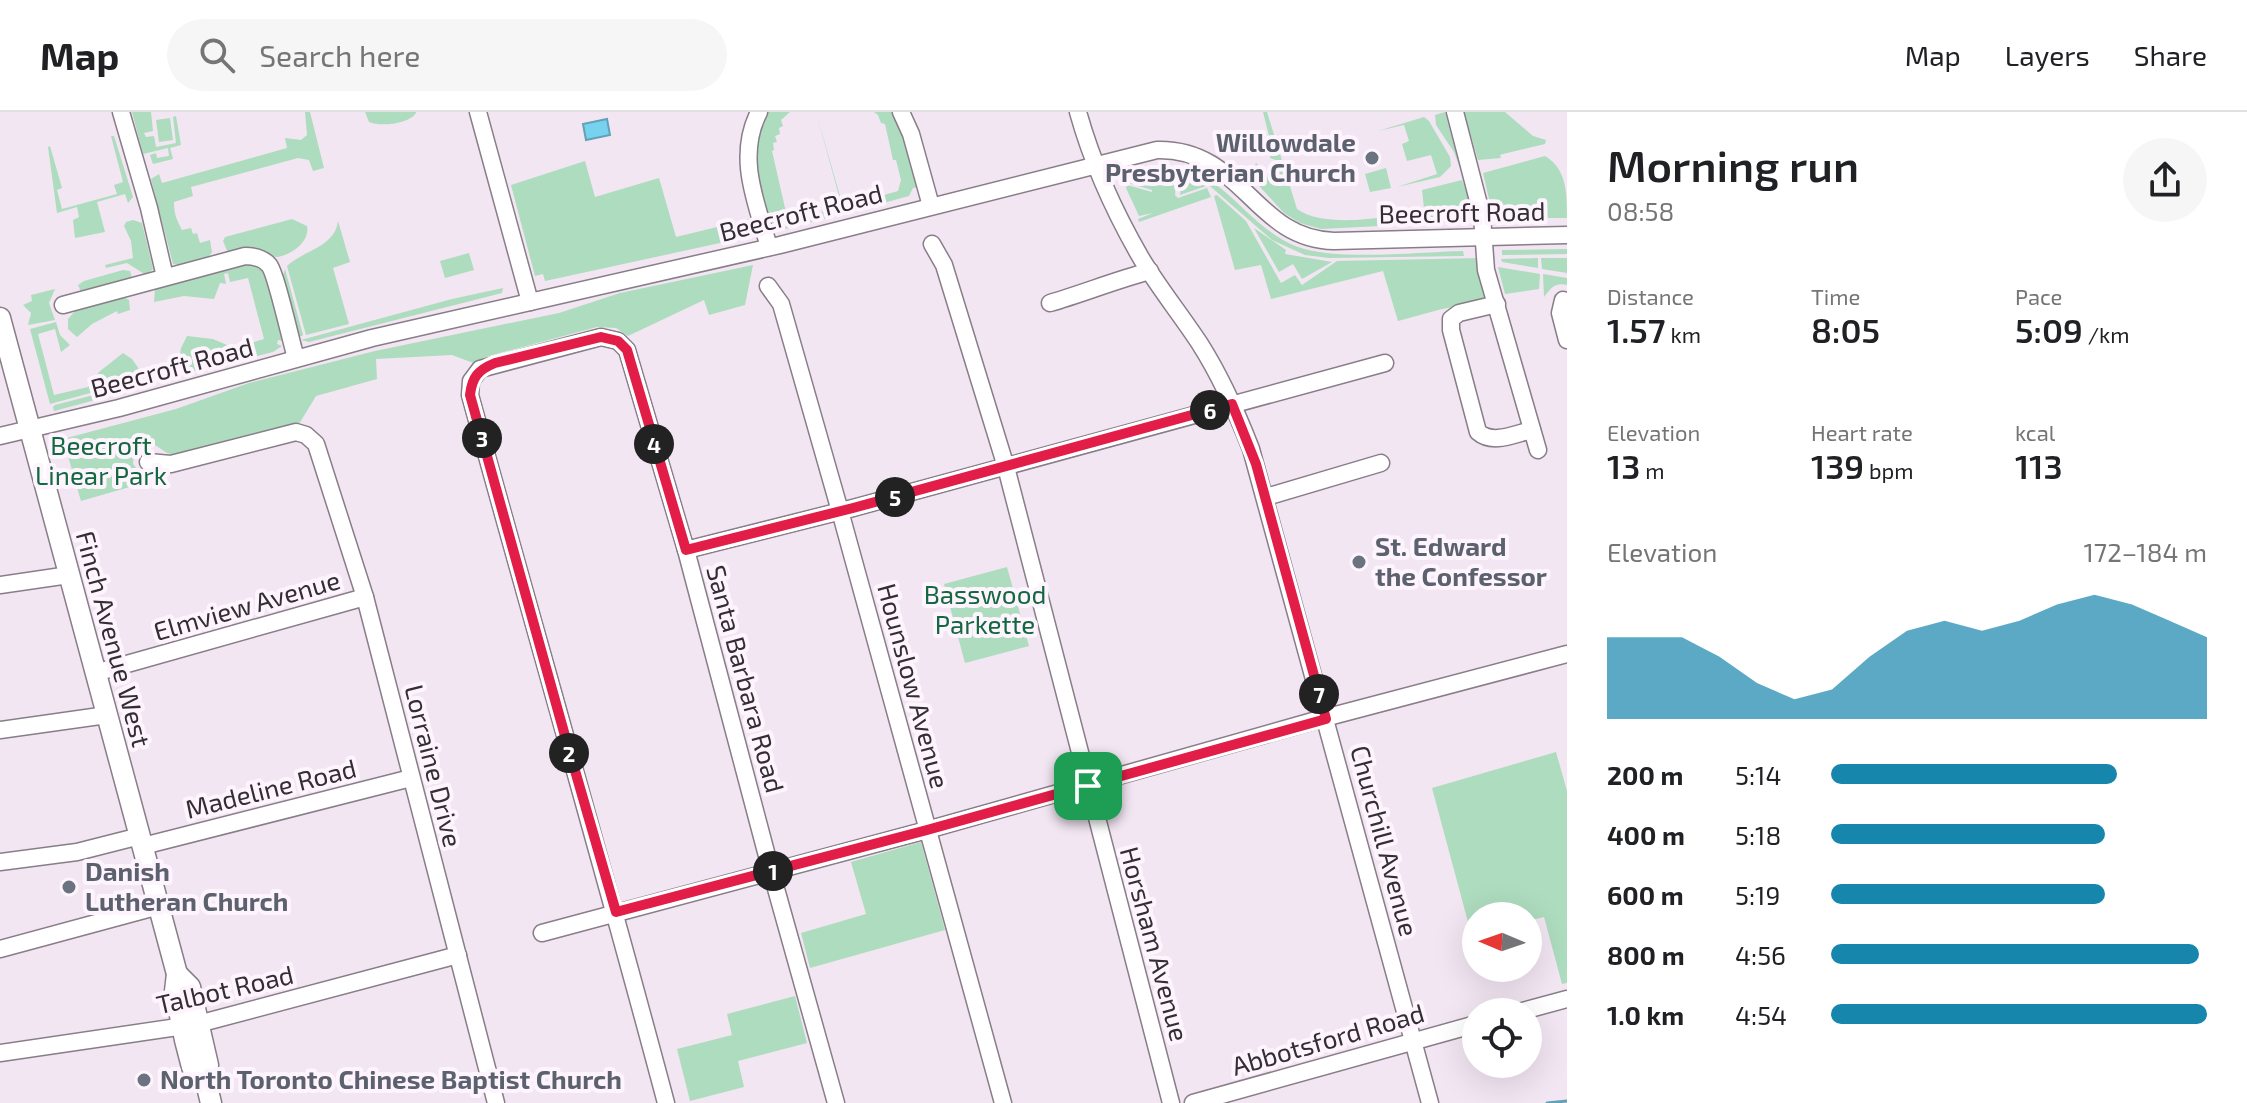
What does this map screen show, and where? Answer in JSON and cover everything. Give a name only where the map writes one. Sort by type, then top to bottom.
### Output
[{"type":"main road","name":"Finch Avenue West","points":[[0,318],[177,974],[190,987],[190,1025],[208,1065],[205,1078],[211,1103]]},
{"type":"street","points":[[121,112],[165,277]]},
{"type":"street","points":[[478,112],[530,302]]},
{"type":"street","points":[[759,112],[749,137],[747,161],[769,247]]},
{"type":"street","points":[[901,112],[911,134],[931,206]]},
{"type":"street","name":"Churchill Avenue","points":[[1078,112],[1086,142],[1132,241],[1202,347],[1251,449],[1430,1103]]},
{"type":"street","points":[[1455,112],[1484,236],[1486,270],[1538,450]]},
{"type":"street","name":"Beecroft Road","points":[[0,436],[296,358],[769,247],[1157,150],[1194,155],[1222,170],[1281,225],[1302,236],[1323,241],[1567,235]]},
{"type":"street","name":"Horsham Avenue","points":[[932,244],[944,265],[1006,467],[1171,1103]]},
{"type":"street","points":[[63,305],[245,256],[261,258],[272,270],[296,358]]},
{"type":"street","points":[[1050,303],[1150,271]]},
{"type":"street","name":"Hounslow Avenue","points":[[768,286],[781,304],[1003,1103]]},
{"type":"street","points":[[1563,300],[1561,317],[1567,340]]},
{"type":"street","points":[[1497,304],[1459,313],[1451,319],[1451,330],[1478,432],[1485,439],[1495,439],[1532,430]]},
{"type":"street","name":"Santa Barbara Road","points":[[616,912],[470,395],[471,381],[480,369],[601,337],[618,341],[627,350],[686,550],[836,1103]]},
{"type":"street","points":[[686,550],[1006,467],[1385,363]]},
{"type":"street","name":"Lorraine Drive","points":[[148,462],[171,464],[296,432],[306,435],[316,444],[365,597],[496,1103]]},
{"type":"street","points":[[1266,497],[1381,463]]},
{"type":"street","points":[[0,585],[69,575]]},
{"type":"street","name":"Elmview Avenue","points":[[95,673],[365,597]]},
{"type":"street","points":[[542,933],[1567,654]]},
{"type":"street","points":[[0,730],[107,715]]},
{"type":"street","name":"Madeline Road","points":[[0,862],[141,841],[411,778]]},
{"type":"street","points":[[0,949],[159,906]]},
{"type":"street","points":[[616,912],[666,1103]]},
{"type":"street","name":"Talbot Road","points":[[0,1053],[190,1025],[458,955]]},
{"type":"street","points":[[1542,1006],[1567,999]]},
{"type":"street","name":"Abbotsford Road","points":[[1193,1103],[1462,1028]]},
{"type":"green space","points":[[132,112],[151,112],[153,131],[144,133],[146,137],[154,136],[156,147],[176,143],[173,117],[176,116],[181,145],[170,148],[173,159],[153,164],[150,155],[156,153],[157,158],[169,156],[168,148],[143,154]]},
{"type":"green space","points":[[305,112],[310,112],[324,168],[313,171],[309,160],[298,158],[191,187],[193,196],[174,202],[176,217],[182,230],[191,228],[193,234],[197,233],[200,243],[210,240],[212,252],[208,258],[173,264],[151,179],[159,174],[162,183],[287,148],[285,138],[301,140],[307,135]]},
{"type":"green space","points":[[365,112],[416,113],[401,122],[380,124],[369,122]]},
{"type":"green space","points":[[768,112],[790,112],[781,120],[783,126],[779,128],[780,134],[775,136],[777,142],[773,143],[772,151],[788,221],[825,211],[827,218],[785,229],[770,224],[756,167],[757,139]]},
{"type":"green space","points":[[816,112],[842,203],[852,201],[853,211],[843,214],[835,198],[839,196]]},
{"type":"green space","points":[[874,112],[893,112],[902,129],[919,187],[913,188],[909,196],[869,207],[862,197],[877,197],[898,191],[901,180],[885,124]]},
{"type":"green space","points":[[1263,112],[1267,112],[1297,209],[1309,215],[1324,219],[1359,220],[1410,212],[1424,208],[1422,190],[1462,180],[1470,202],[1470,212],[1459,222],[1321,229],[1300,223],[1284,213],[1250,176],[1256,163],[1269,175],[1278,161],[1270,158],[1271,144]]},
{"type":"green space","points":[[1445,112],[1460,168],[1454,152],[1436,125],[1435,115]]},
{"type":"green space","points":[[1464,112],[1505,112],[1533,136],[1546,140],[1545,144],[1503,154],[1501,158],[1478,160]]},
{"type":"green space","points":[[1424,117],[1450,157],[1451,166],[1440,177],[1397,187],[1437,174],[1431,155],[1407,161],[1402,144],[1409,141],[1404,125],[1378,131]]},
{"type":"green space","points":[[170,118],[173,140],[159,142],[156,120]]},
{"type":"green space","points":[[111,136],[114,136],[133,197],[128,203],[125,194],[97,202],[105,232],[75,238],[73,220],[79,217],[77,207],[57,213],[48,147],[62,188],[57,190],[62,209],[117,194],[114,185],[123,182]]},
{"type":"green space","points":[[1545,156],[1562,175],[1567,218],[1504,218],[1492,212],[1483,173]]},
{"type":"green space","points":[[585,161],[595,197],[659,178],[676,237],[754,218],[756,230],[743,238],[545,281],[543,274],[535,276],[511,185]]},
{"type":"green space","points":[[1159,165],[1181,167],[1199,174],[1279,238],[1298,247],[1334,254],[1463,251],[1464,256],[1329,258],[1305,255],[1272,240],[1211,187],[1191,175],[1159,170],[1123,178],[1120,176]]},
{"type":"green space","points":[[1386,168],[1391,188],[1370,192],[1365,174]]},
{"type":"green space","points":[[1150,174],[1177,174],[1175,195],[1178,198],[1207,188],[1211,197],[1139,222],[1138,219],[1153,213],[1139,216],[1126,188],[1127,185],[1152,192],[1128,183]]},
{"type":"green space","points":[[1182,174],[1206,186],[1180,195]]},
{"type":"green space","points":[[1217,195],[1246,221],[1281,283],[1295,275],[1302,285],[1337,261],[1481,258],[1489,301],[1398,321],[1383,271],[1271,299],[1261,265],[1235,270],[1214,196]]},
{"type":"green space","points":[[292,219],[307,226],[307,232],[303,242],[289,253],[275,257],[251,248],[228,253],[223,241],[225,237]]},
{"type":"green space","points":[[133,220],[142,223],[153,269],[146,275],[127,263],[106,268],[105,265],[133,258],[131,241],[124,226]]},
{"type":"green space","points":[[338,221],[350,262],[333,268],[349,324],[306,335],[287,266],[331,237]]},
{"type":"green space","points":[[1254,228],[1286,250],[1285,254],[1332,262],[1302,279],[1293,264],[1279,272]]},
{"type":"green space","points":[[1567,249],[1567,254],[1502,255],[1502,250]]},
{"type":"green space","points":[[469,253],[474,270],[445,278],[440,261]]},
{"type":"green space","points":[[1538,258],[1538,268],[1502,262],[1501,259]]},
{"type":"green space","points":[[1541,258],[1567,258],[1567,273],[1542,269]]},
{"type":"green space","points":[[251,263],[265,273],[283,338],[277,344],[282,346],[273,352],[189,373],[179,362],[187,336],[213,339],[234,348],[264,339],[248,278],[230,282],[228,273],[224,274],[226,284],[220,283],[214,299],[184,296],[154,302],[155,289]]},
{"type":"green space","name":"Beecroft Linear Park","points":[[753,265],[745,305],[709,315],[704,300],[628,336],[616,328],[597,327],[489,356],[476,364],[452,355],[376,359],[377,379],[316,396],[299,424],[178,456],[152,443],[142,446],[134,454],[133,464],[147,482],[81,501],[63,439],[176,409],[249,383],[375,351],[559,313],[620,293]]},
{"type":"green space","points":[[1498,267],[1540,274],[1539,289],[1505,294]]},
{"type":"green space","points":[[285,269],[303,335],[298,337],[282,279]]},
{"type":"green space","points":[[123,270],[130,271],[132,278],[81,292],[78,285],[84,281]]},
{"type":"green space","points":[[1543,274],[1567,278],[1567,285],[1556,285],[1544,297]]},
{"type":"green space","points":[[503,288],[502,293],[309,342],[301,340],[452,299]]},
{"type":"green space","points":[[55,289],[49,303],[55,320],[28,325],[31,313],[23,305],[32,301],[31,295]]},
{"type":"green space","points":[[122,296],[129,300],[130,310],[118,314],[117,311],[92,324],[77,337],[68,329],[68,319],[77,309]]},
{"type":"green space","points":[[56,322],[60,335],[70,345],[61,352],[55,329],[38,334],[54,395],[88,387],[99,372],[123,353],[132,359],[141,372],[138,380],[50,404],[30,329]]},
{"type":"green space","points":[[140,383],[136,389],[54,411],[55,405]]},
{"type":"green space","name":"Basswood Parkette","points":[[1007,567],[1029,646],[965,663],[944,584]]},
{"type":"green space","points":[[1556,752],[1567,791],[1567,983],[1562,984],[1542,918],[1542,902],[1463,902],[1432,788]]},
{"type":"green space","points":[[921,842],[945,930],[810,968],[801,933],[866,914],[851,862]]},
{"type":"green space","points":[[795,996],[807,1043],[738,1061],[744,1087],[690,1101],[677,1049],[732,1035],[727,1014]]},
{"type":"water","points":[[607,119],[610,135],[586,140],[583,124]]},
{"type":"waterway","points":[[1547,1103],[1567,1101]]},
{"type":"place","name":"Willowdale Presbyterian Church","points":[[1372,158]]},
{"type":"place","name":"St. Edward the Confessor","points":[[1359,562]]},
{"type":"place","name":"Danish Lutheran Church","points":[[69,887]]},
{"type":"place","name":"North Toronto Chinese Baptist Church","points":[[144,1080]]},
{"type":"route","points":[[601,337],[618,341],[627,350],[686,550],[853,508],[1232,404],[1256,464],[1326,719],[1088,786],[616,912],[470,395],[471,381],[480,369],[495,363],[601,337]]}]
